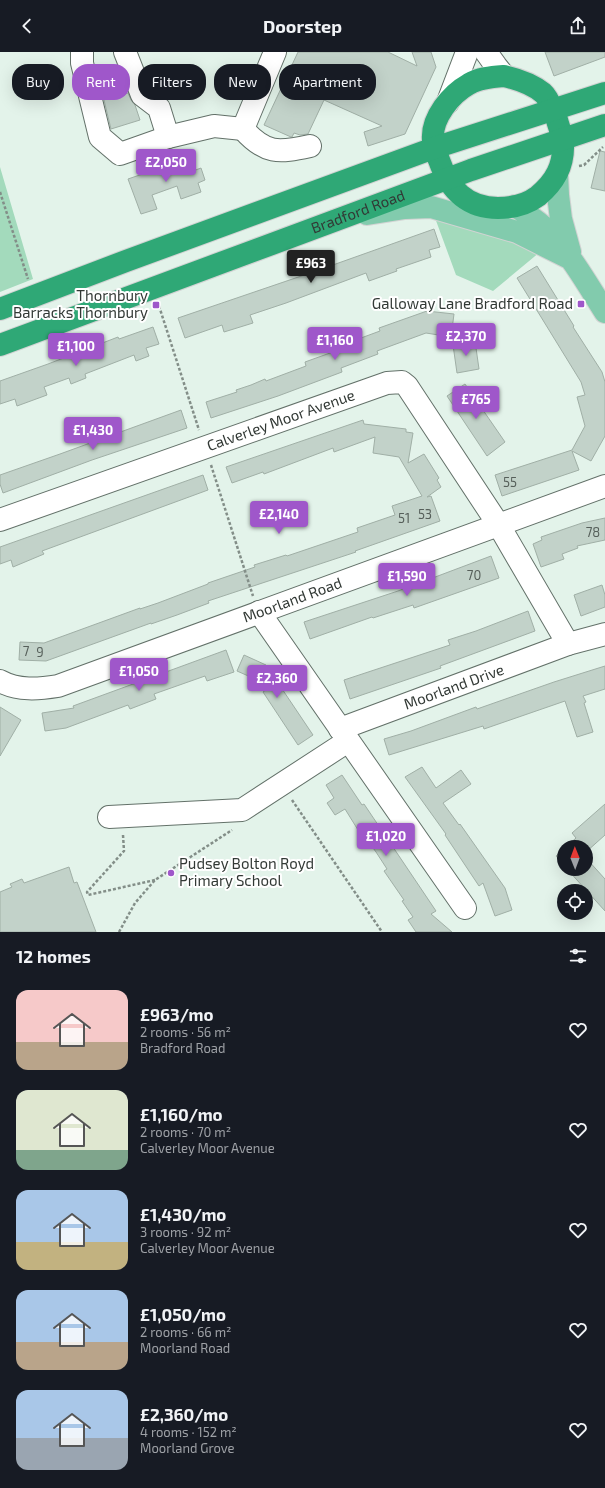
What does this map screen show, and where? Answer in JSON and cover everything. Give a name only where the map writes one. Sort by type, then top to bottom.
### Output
[{"type":"highway","points":[[504,76],[518,79],[543,94],[552,109],[563,139],[561,165],[557,174],[543,191],[534,198],[515,206],[492,208],[469,202],[457,192],[447,179],[434,148],[432,139],[435,125],[440,113],[448,102],[458,91],[470,83],[487,78],[504,76]]},
{"type":"highway","points":[[0,309],[434,148],[605,93]]},
{"type":"highway","name":"Bradford Road","points":[[0,344],[447,179],[605,125]]},
{"type":"main road","points":[[557,174],[561,219],[571,260]]},
{"type":"main road","points":[[515,206],[549,232],[571,260],[605,312]]},
{"type":"main road","points":[[345,217],[405,208],[431,208],[517,232],[571,260]]},
{"type":"street","points":[[82,52],[82,63],[100,137],[120,154],[168,137],[214,126],[242,129],[252,140],[270,149],[291,150],[310,146]]},
{"type":"street","points":[[125,52],[142,95],[159,108],[168,137]]},
{"type":"street","points":[[242,129],[275,52]]},
{"type":"street","points":[[448,102],[467,52]]},
{"type":"street","points":[[486,52],[504,76]]},
{"type":"street","name":"Calverley Moor Avenue","points":[[0,520],[380,386],[394,382],[402,382],[407,386],[498,524]]},
{"type":"street","name":"Moorland Road","points":[[0,682],[20,688],[41,689],[58,686],[605,486]]},
{"type":"street","points":[[498,524],[568,644]]},
{"type":"street","points":[[259,612],[465,908]]},
{"type":"street","name":"Moorland Drive","points":[[116,817],[242,810],[282,785],[344,735],[568,644],[605,634]]},
{"type":"path","points":[[578,167],[584,165],[605,145]]},
{"type":"path","points":[[0,192],[31,286]]},
{"type":"path","points":[[282,785],[382,932]]},
{"type":"path","points":[[116,817],[124,851],[87,892],[88,895],[155,880]]},
{"type":"path","points":[[119,932],[135,903],[155,880],[234,828]]},
{"type":"green space","points":[[0,167],[33,279],[0,292]]},
{"type":"green space","points":[[431,207],[546,247],[493,291],[456,275]]},
{"type":"building","points":[[298,52],[388,52],[417,66],[412,52],[431,52],[436,67],[405,134],[368,146],[364,132],[382,126],[324,100],[376,100],[376,64],[292,64]]},
{"type":"building","points":[[545,52],[605,52],[605,57],[554,76]]},
{"type":"building","points":[[279,93],[279,100],[324,100],[308,134],[300,135],[294,133],[291,137],[264,125]]},
{"type":"building","points":[[130,98],[135,105],[140,120],[111,129],[104,100],[130,100]]},
{"type":"building","points":[[600,151],[605,152],[605,191],[591,188]]},
{"type":"building","points":[[189,158],[193,171],[201,168],[205,180],[198,183],[201,192],[181,199],[177,186],[152,195],[157,209],[141,214],[128,179]]},
{"type":"building","points":[[434,229],[440,247],[429,250],[431,257],[396,269],[397,271],[369,281],[366,273],[250,315],[253,323],[224,332],[222,325],[185,338],[178,318]]},
{"type":"building","points":[[537,266],[602,372],[605,382],[605,436],[591,461],[572,451],[579,470],[502,496],[495,475],[572,450],[585,426],[577,397],[585,395],[581,382],[517,278]]},
{"type":"building","points":[[427,311],[454,314],[451,337],[426,333],[377,351],[378,354],[341,368],[342,372],[278,396],[211,418],[206,402],[237,392],[236,390],[265,379],[266,381],[306,366],[305,362],[344,348],[342,345],[380,331],[379,328]]},
{"type":"building","points":[[153,327],[159,344],[146,348],[149,356],[136,361],[134,355],[85,374],[86,378],[71,384],[69,378],[44,387],[47,395],[17,406],[15,399],[0,404],[0,381],[118,337],[119,339]]},
{"type":"building","points":[[475,341],[479,369],[457,373],[453,345]]},
{"type":"building","points":[[465,384],[505,442],[487,456],[447,396]]},
{"type":"building","points":[[181,410],[187,428],[92,460],[3,493],[0,484],[0,475]]},
{"type":"building","points":[[363,420],[364,424],[406,429],[406,432],[413,433],[408,463],[424,454],[439,478],[437,480],[441,487],[427,497],[431,496],[440,521],[355,551],[356,552],[208,601],[209,603],[177,615],[46,661],[19,660],[20,642],[44,643],[255,567],[254,565],[286,555],[287,556],[358,532],[357,528],[395,515],[392,506],[422,496],[399,457],[373,453],[375,437],[334,452],[333,448],[264,474],[263,472],[232,483],[226,467]]},
{"type":"building","points":[[203,475],[208,490],[42,551],[44,554],[13,567],[11,560],[0,564],[0,547]]},
{"type":"building","points":[[605,518],[605,540],[577,546],[578,548],[562,554],[564,559],[541,567],[533,544],[542,540],[541,537],[582,523]]},
{"type":"building","points":[[491,556],[499,578],[414,608],[413,605],[373,618],[372,617],[310,639],[304,622],[398,591]]},
{"type":"building","points":[[602,585],[605,595],[605,607],[581,616],[574,595]]},
{"type":"building","points":[[528,611],[535,631],[440,666],[441,668],[350,699],[344,680],[450,645],[448,640]]},
{"type":"building","points":[[226,650],[234,672],[207,681],[205,676],[154,694],[156,699],[130,709],[128,705],[66,728],[45,731],[42,713],[74,708],[73,706]]},
{"type":"building","points":[[244,655],[266,665],[313,735],[298,745],[263,692],[271,686],[237,671]]},
{"type":"building","points":[[605,666],[605,689],[583,696],[586,702],[584,703],[593,732],[577,737],[565,701],[484,729],[483,726],[389,755],[384,739],[411,731],[476,707],[477,709]]},
{"type":"building","points":[[0,707],[21,720],[0,756]]},
{"type":"building","points":[[422,767],[436,788],[461,770],[471,784],[443,803],[459,825],[460,824],[505,888],[512,910],[495,916],[483,883],[479,886],[445,835],[446,834],[405,777]]},
{"type":"building","points":[[342,775],[362,805],[364,804],[436,911],[431,914],[452,932],[416,932],[408,920],[413,917],[402,901],[404,900],[384,871],[387,869],[376,852],[365,837],[363,838],[345,809],[335,815],[327,803],[334,798],[326,785]]},
{"type":"building","points":[[605,804],[605,835],[593,846],[593,840],[574,840],[576,838],[572,833]]},
{"type":"building","points":[[593,866],[605,879],[605,911],[593,898],[593,884],[581,884],[573,876],[593,876]]},
{"type":"building","points":[[69,867],[74,883],[77,882],[96,932],[0,932],[0,892],[12,887],[10,884],[22,879],[24,883]]},
{"type":"place","name":"Galloway Lane Bradford Road","points":[[581,304]]},
{"type":"place","name":"Thornbury Barracks Thornbury","points":[[156,305]]},
{"type":"place","name":"Pudsey Bolton Royd Primary School","points":[[171,873]]}]
